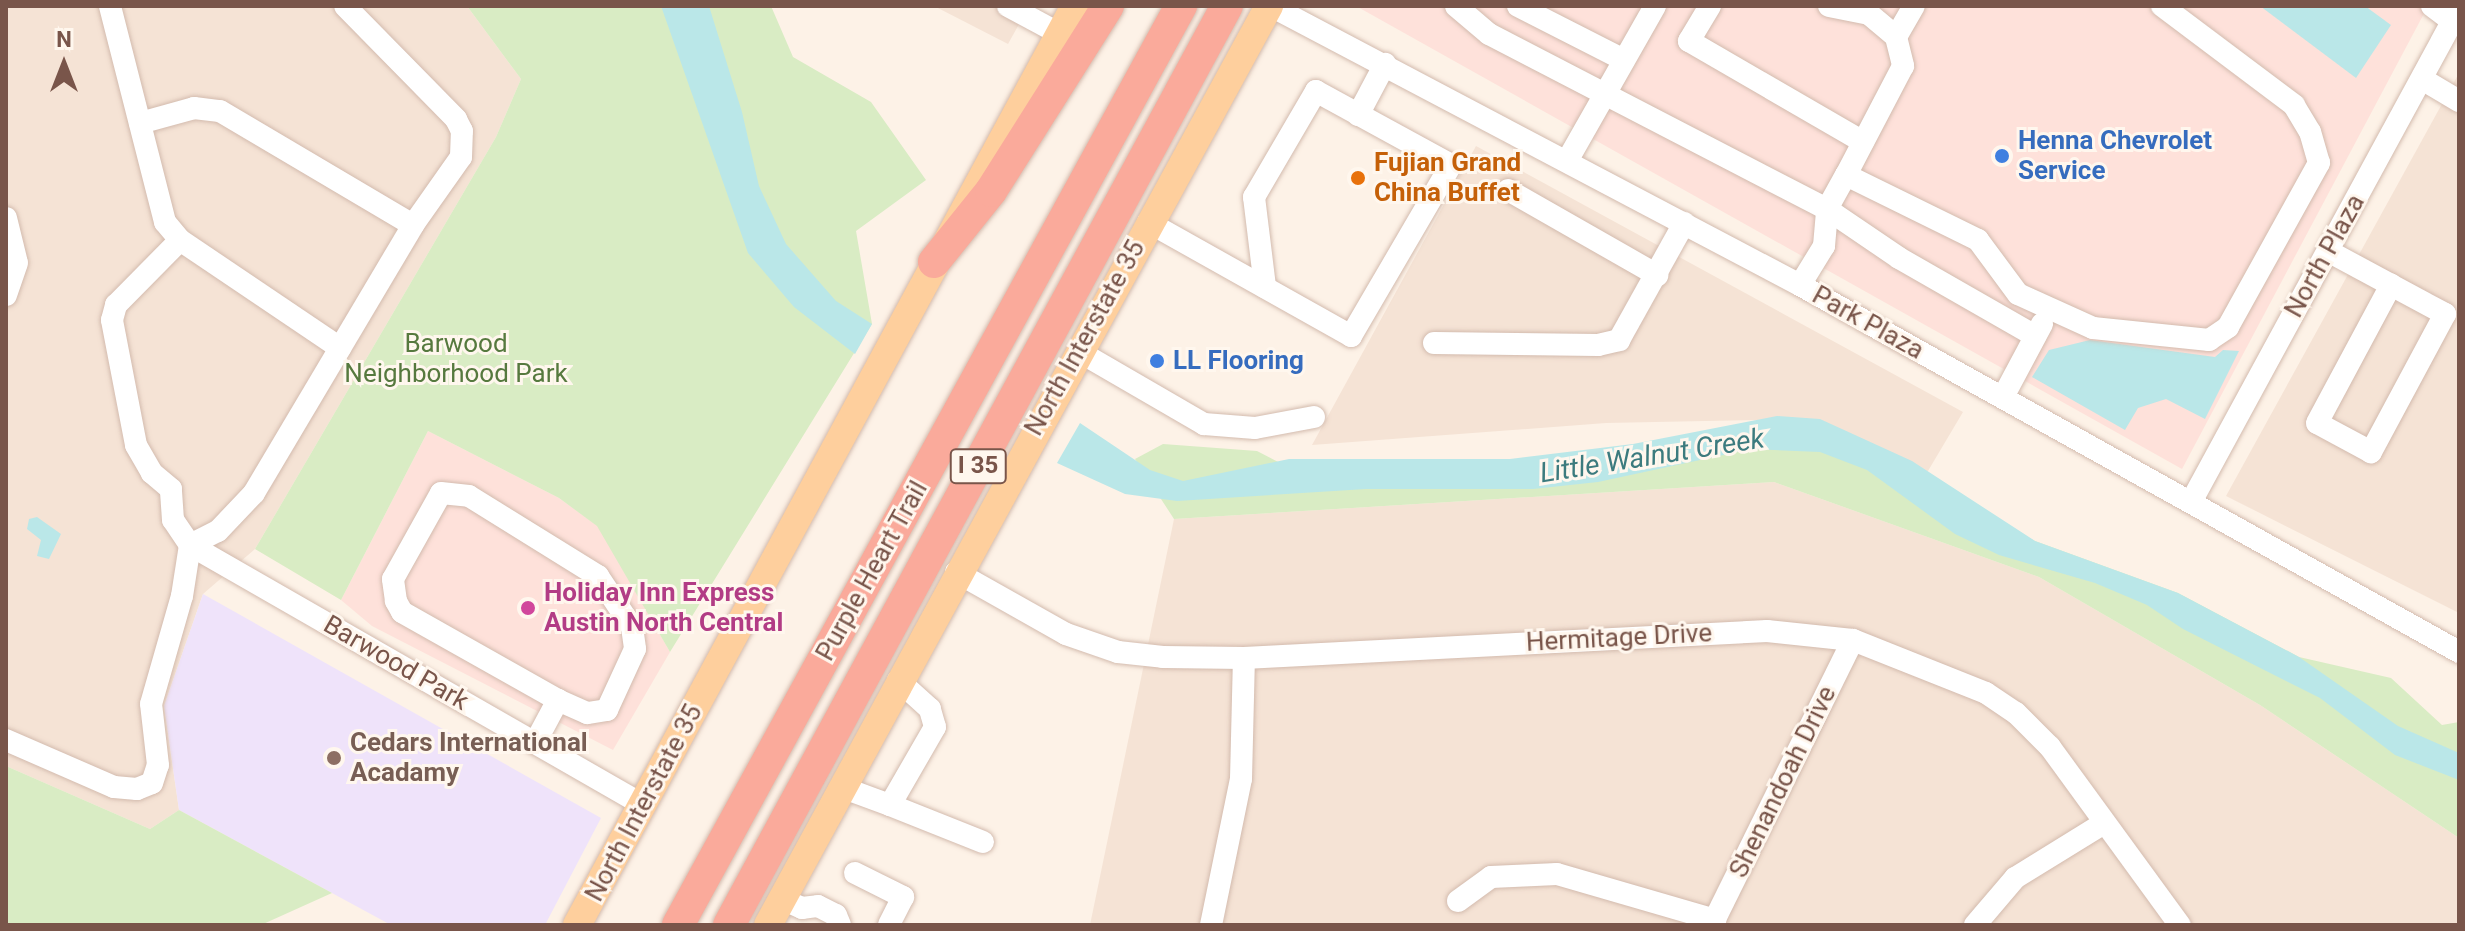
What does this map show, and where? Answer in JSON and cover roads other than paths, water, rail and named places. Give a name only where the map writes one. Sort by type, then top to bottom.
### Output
[{"type":"highway","points":[[934,262],[991,191],[1108,6]]},
{"type":"highway","name":"Purple Heart Trail","points":[[678,925],[1181,6]]},
{"type":"highway","name":"Purple Heart Trail","points":[[729,925],[1227,6]]},
{"type":"main road","name":"North Interstate 35","points":[[577,925],[1075,6]]},
{"type":"main road","name":"North Interstate 35","points":[[768,925],[800,911],[841,787],[1148,222],[1270,6]]},
{"type":"street","points":[[110,6],[165,222],[180,240],[340,348]]},
{"type":"street","points":[[190,545],[218,531],[254,493],[413,225],[461,157],[462,131],[345,6]]},
{"type":"street","points":[[1008,6],[1060,34]]},
{"type":"street","name":"Park Plaza","points":[[1270,6],[1800,285],[2459,652]]},
{"type":"street","points":[[1456,6],[1489,34],[1827,209],[1899,258],[2035,336]]},
{"type":"street","points":[[1518,6],[1624,60]]},
{"type":"street","points":[[1567,161],[1655,6]]},
{"type":"street","points":[[1710,6],[1689,41],[1863,142]]},
{"type":"street","points":[[1800,285],[1824,246],[1827,209],[1903,66],[1896,37],[1869,14],[1829,6]]},
{"type":"street","points":[[1896,37],[1914,6]]},
{"type":"street","points":[[1846,175],[1978,240],[2018,294],[2093,328],[2209,340],[2228,327],[2319,163],[2310,132],[2294,105],[2162,6]]},
{"type":"street","points":[[2432,6],[2456,15]]},
{"type":"street","name":"North Plaza","points":[[2191,502],[2456,15]]},
{"type":"street","points":[[1358,115],[1385,64]]},
{"type":"street","points":[[2422,79],[2459,101]]},
{"type":"street","points":[[1148,222],[1351,336],[1451,165],[1316,91],[1254,197],[1265,287]]},
{"type":"street","points":[[140,123],[194,108],[220,111],[413,225]]},
{"type":"street","points":[[1508,190],[1657,275]]},
{"type":"street","points":[[6,218],[17,263],[6,295]]},
{"type":"street","points":[[1434,343],[1598,345],[1619,340],[1684,223]]},
{"type":"street","points":[[6,740],[114,787],[137,789],[152,783],[158,765],[151,704],[182,596],[190,545],[173,520],[171,489],[152,473],[136,445],[112,320],[116,305],[180,240]]},
{"type":"street","points":[[2328,251],[2445,314],[2371,452],[2317,423],[2391,285]]},
{"type":"street","points":[[2003,397],[2050,308]]},
{"type":"street","points":[[1078,351],[1204,424],[1255,428],[1314,417]]},
{"type":"street","points":[[441,493],[469,496],[598,576],[632,627],[635,649],[607,710],[587,713],[558,700],[402,612],[396,601],[393,579],[441,493]]},
{"type":"street","name":"Barwood Park","points":[[190,545],[643,805]]},
{"type":"street","name":"Hermitage Drive","points":[[956,572],[1066,634],[1118,652],[1244,658],[1767,631],[1853,640],[1986,693],[2016,713],[2050,747],[2180,925]]},
{"type":"street","name":"Shenandoah Drive","points":[[1714,922],[1853,640]]},
{"type":"street","points":[[1211,925],[1241,779],[1244,658]]},
{"type":"street","points":[[890,805],[935,727],[930,709],[898,680]]},
{"type":"street","points":[[535,743],[558,700]]},
{"type":"street","points":[[841,787],[983,842]]},
{"type":"street","points":[[1975,925],[2015,878],[2104,823]]},
{"type":"street","points":[[855,873],[903,897],[889,925]]},
{"type":"street","points":[[1458,901],[1491,877],[1557,874],[1714,922]]},
{"type":"street","points":[[800,911],[818,906],[836,915],[840,925]]},
{"type":"water","points":[[661,6],[709,6],[742,112],[759,186],[786,244],[836,301],[872,324],[855,354],[794,307],[748,253]]},
{"type":"water","points":[[2260,6],[2365,6],[2391,25],[2356,78]]},
{"type":"water","points":[[2090,340],[2215,357],[2223,350],[2239,351],[2205,419],[2166,399],[2138,408],[2125,430],[2032,377],[2049,350]]},
{"type":"water","name":"Little Walnut Creek","points":[[1777,416],[1820,419],[1912,461],[2035,541],[2178,593],[2299,657],[2398,726],[2459,753],[2459,780],[2395,755],[2320,698],[2183,629],[2147,605],[2095,583],[1999,555],[1955,534],[1867,470],[1820,452],[1751,449],[1598,482],[1533,489],[1366,489],[1177,501],[1125,494],[1057,463],[1080,423],[1150,470],[1183,481],[1289,459],[1510,459],[1633,444]]},
{"type":"water","points":[[37,517],[61,534],[49,559],[37,556],[41,540],[27,529],[29,519]]},
{"type":"place","name":"Henna Chevrolet Service","points":[[2002,156]]},
{"type":"place","name":"Fujian Grand China Buffet","points":[[1358,178]]},
{"type":"place","name":"LL Flooring","points":[[1157,361]]},
{"type":"place","name":"Holiday Inn Express Austin North Central","points":[[528,608]]},
{"type":"place","name":"Cedars International Acadamy","points":[[334,758]]},
{"type":"park label","name":"Barwood Neighborhood Park","points":[[456,359]]}]
